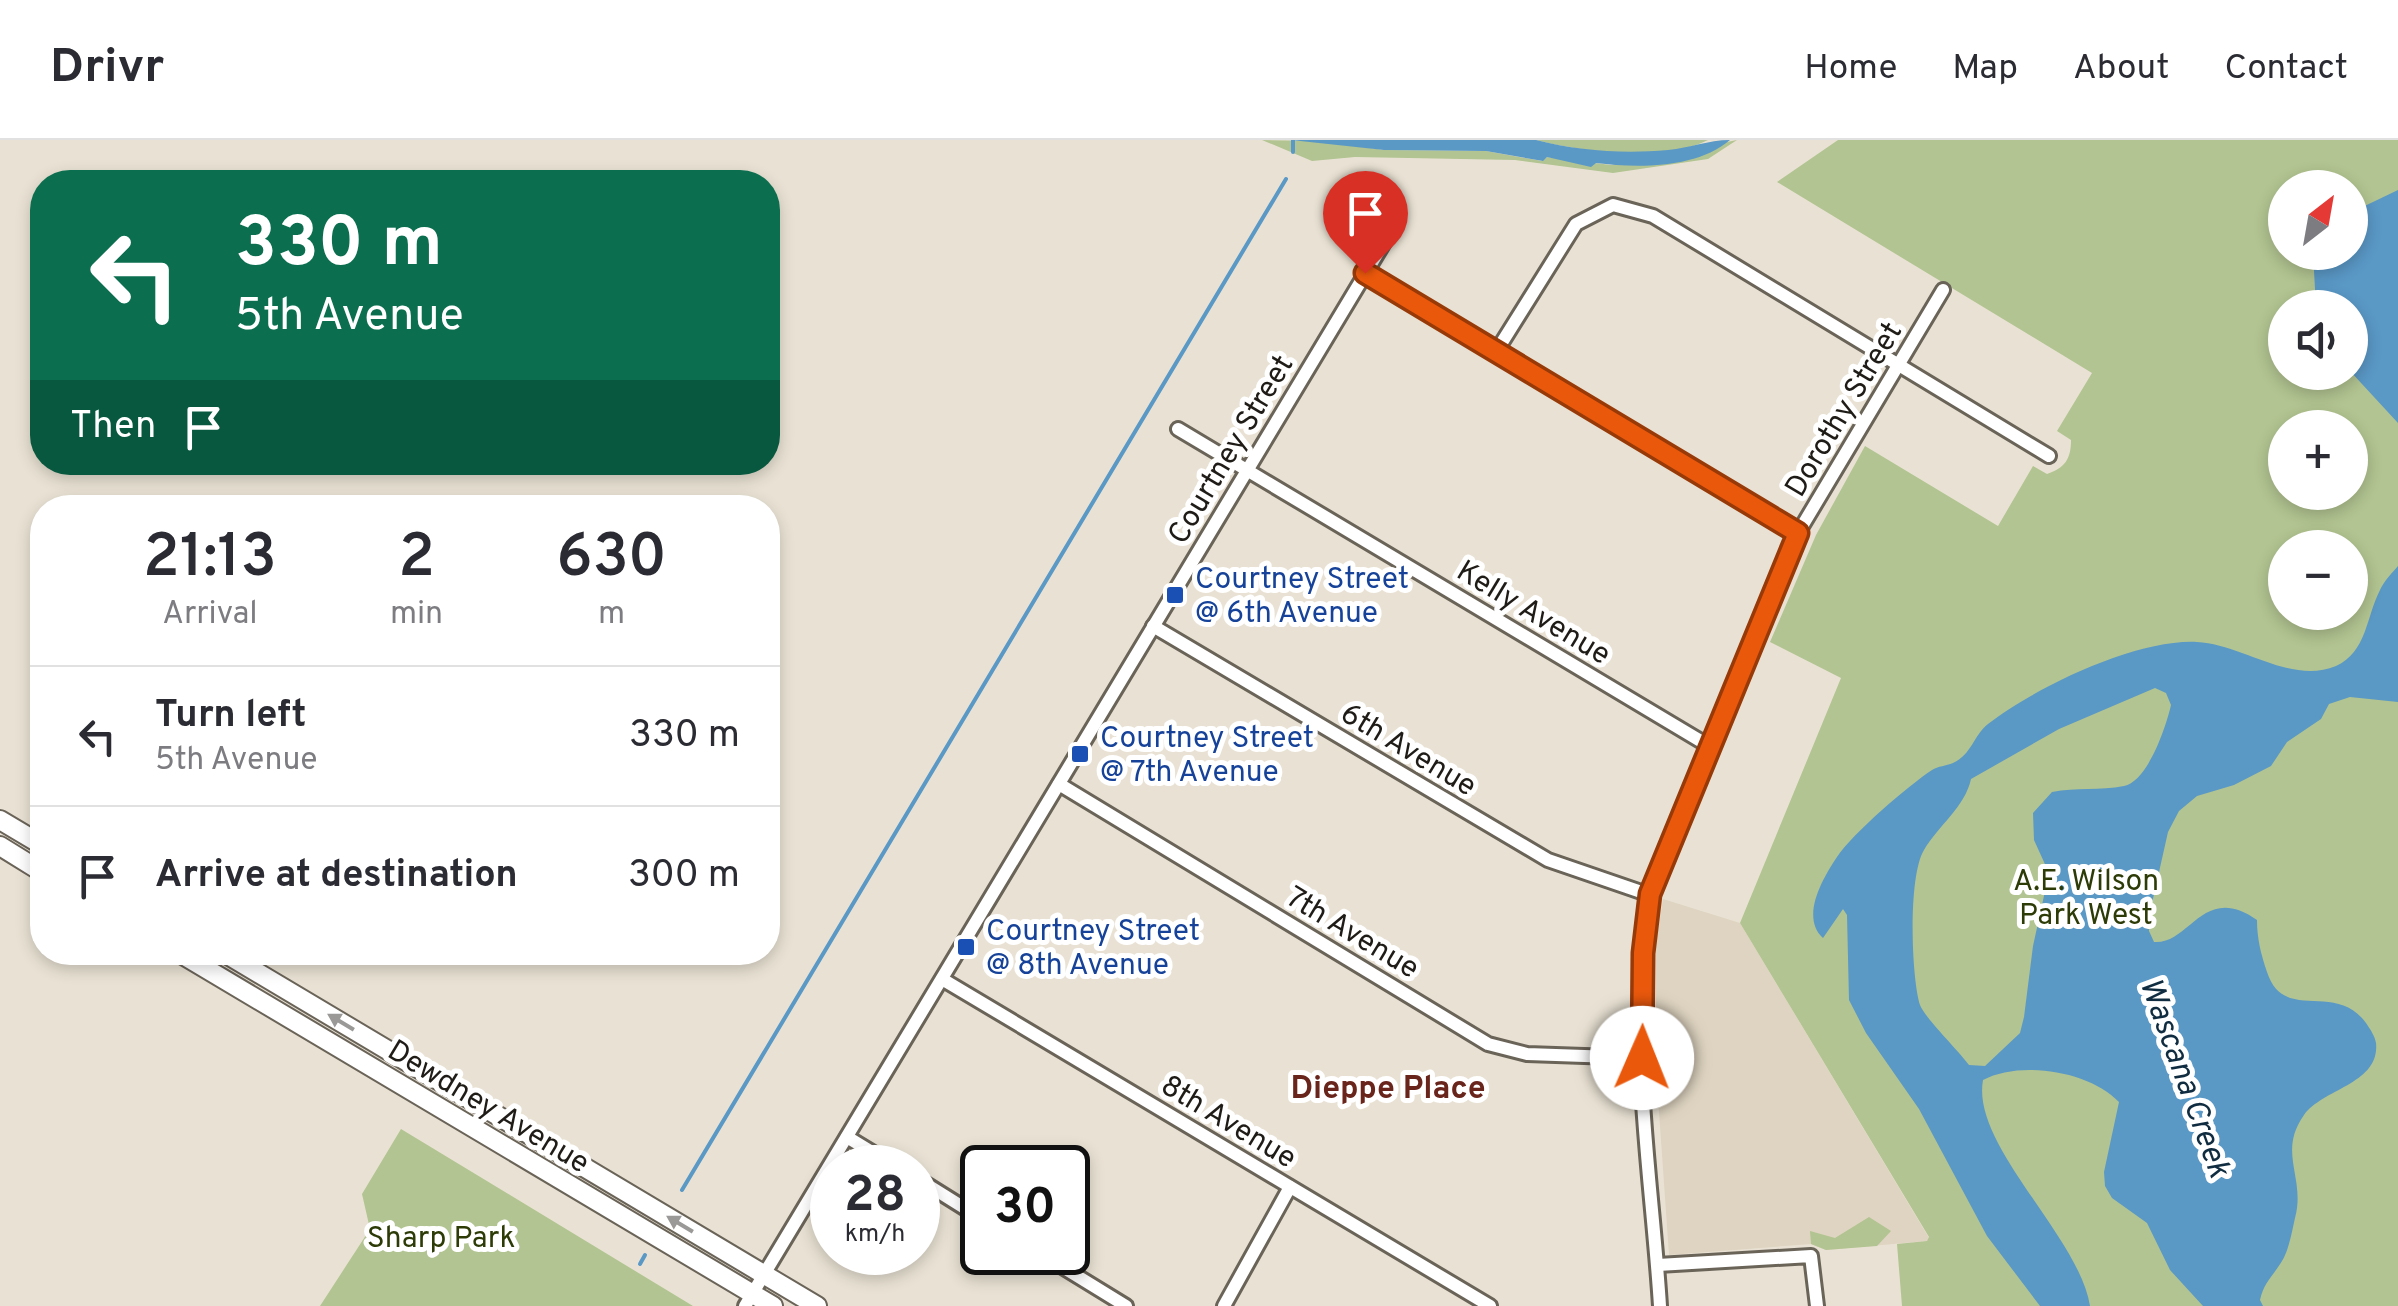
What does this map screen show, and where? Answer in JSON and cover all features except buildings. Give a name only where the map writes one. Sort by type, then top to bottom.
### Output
[{"type":"main road","points":[[0,820],[30,838]]},
{"type":"main road","points":[[0,846],[30,865]]},
{"type":"main road","name":"Dewdney Avenue","points":[[199,965],[749,1300],[773,1306]]},
{"type":"main road","name":"Dewdney Avenue","points":[[245,965],[816,1306]]},
{"type":"street","points":[[1496,352],[1576,224],[1613,204],[1654,216],[2049,456]]},
{"type":"street","name":"Courtney Street","points":[[749,1300],[1388,236]]},
{"type":"street","points":[[1365,273],[1798,533]]},
{"type":"street","name":"Dorothy Street","points":[[1660,1306],[1642,1058],[1643,953],[1650,894],[1798,533],[1943,290]]},
{"type":"street","name":"Kelly Avenue","points":[[1178,429],[1710,746]]},
{"type":"street","name":"6th Avenue","points":[[1153,626],[1548,860],[1650,894]]},
{"type":"street","name":"7th Avenue","points":[[1059,784],[1488,1044],[1527,1054],[1642,1058]]},
{"type":"street","name":"8th Avenue","points":[[942,979],[1490,1306]]},
{"type":"street","points":[[847,1137],[860,1145]]},
{"type":"street","points":[[1224,1306],[1290,1187]]},
{"type":"street","points":[[1658,1265],[1811,1256],[1817,1306]]},
{"type":"street","points":[[1075,1275],[1126,1306]]},
{"type":"shaded area","points":[[1663,899],[1740,923],[1929,1238],[1927,1241],[1826,1250],[1811,1244],[1669,1255],[1656,1069],[1656,943]]},
{"type":"green space","points":[[1262,140],[1323,141],[1384,150],[1486,151],[1542,161],[1547,157],[1611,165],[1737,140],[1708,159],[1613,173],[1515,160],[1355,157],[1312,161]]},
{"type":"green space","points":[[1536,140],[1708,140],[1670,151],[1623,153]]},
{"type":"green space","name":"A.E. Wilson Park West","points":[[1838,140],[2398,140],[2398,1306],[1902,1306],[1897,1244],[1927,1241],[1929,1237],[1740,923],[1841,678],[1770,642],[1816,535],[1865,446],[1998,526],[2033,466],[2047,474],[2066,462],[2071,440],[2057,431],[2092,373],[1777,182]]},
{"type":"green space","name":"Sharp Park","points":[[401,1129],[693,1306],[320,1306],[370,1229],[362,1194]]},
{"type":"green space","points":[[1869,1217],[1891,1231],[1877,1246],[1826,1250],[1811,1244],[1810,1231],[1835,1238]]},
{"type":"water","points":[[1291,140],[1536,140],[1585,149],[1635,152],[1730,140],[1716,150],[1683,161],[1647,166],[1596,163],[1591,167],[1547,157],[1543,161],[1486,151],[1384,150]]},
{"type":"water","points":[[2398,190],[2398,423],[2368,390],[2368,290],[2315,290],[2314,270],[2368,270],[2368,204]]},
{"type":"water","name":"Wascana Creek","points":[[2398,566],[2398,702],[2350,697],[2329,704],[2321,719],[2287,742],[2271,766],[2234,785],[2197,796],[2179,811],[2168,832],[2150,912],[2149,931],[2154,942],[2167,940],[2210,911],[2223,908],[2239,910],[2257,920],[2261,953],[2275,987],[2298,1000],[2340,1004],[2354,1011],[2375,1040],[2375,1057],[2369,1068],[2313,1106],[2296,1129],[2292,1153],[2297,1190],[2295,1218],[2284,1257],[2262,1294],[2263,1306],[2203,1306],[2170,1270],[2147,1223],[2112,1198],[2105,1186],[2104,1172],[2119,1102],[2106,1091],[2073,1076],[2016,1071],[1983,1080],[1984,1106],[2009,1162],[2067,1250],[2090,1306],[2040,1306],[1987,1236],[1919,1109],[1866,1033],[1849,1000],[1847,915],[1843,909],[1823,938],[1814,919],[1820,886],[1845,847],[1882,810],[1932,770],[1959,759],[1988,724],[2032,695],[2117,657],[2172,643],[2214,644],[2302,671],[2336,666],[2354,652],[2368,630],[2386,580]],"holes":[[[2155,688],[2166,693],[2171,705],[2148,764],[2133,782],[2052,792],[2033,813],[2034,840],[2049,873],[2020,1033],[1985,1066],[1969,1065],[1923,1011],[1917,991],[1913,903],[1924,850],[1963,799],[1971,779],[2059,729]]]},
{"type":"waterway","points":[[1293,140],[1293,152]]},
{"type":"waterway","points":[[682,1190],[1286,179]]},
{"type":"waterway","points":[[640,1264],[645,1255]]},
{"type":"place","name":"Courtney Street @ 6th Avenue","points":[[1175,595]]},
{"type":"place","name":"Courtney Street @ 7th Avenue","points":[[1080,754]]},
{"type":"place","name":"Courtney Street @ 8th Avenue","points":[[966,947]]},
{"type":"district","name":"Dieppe Place","points":[[1388,1087]]},
{"type":"route","points":[[1365,273],[1798,533],[1650,894],[1643,953],[1642,1058]]}]
